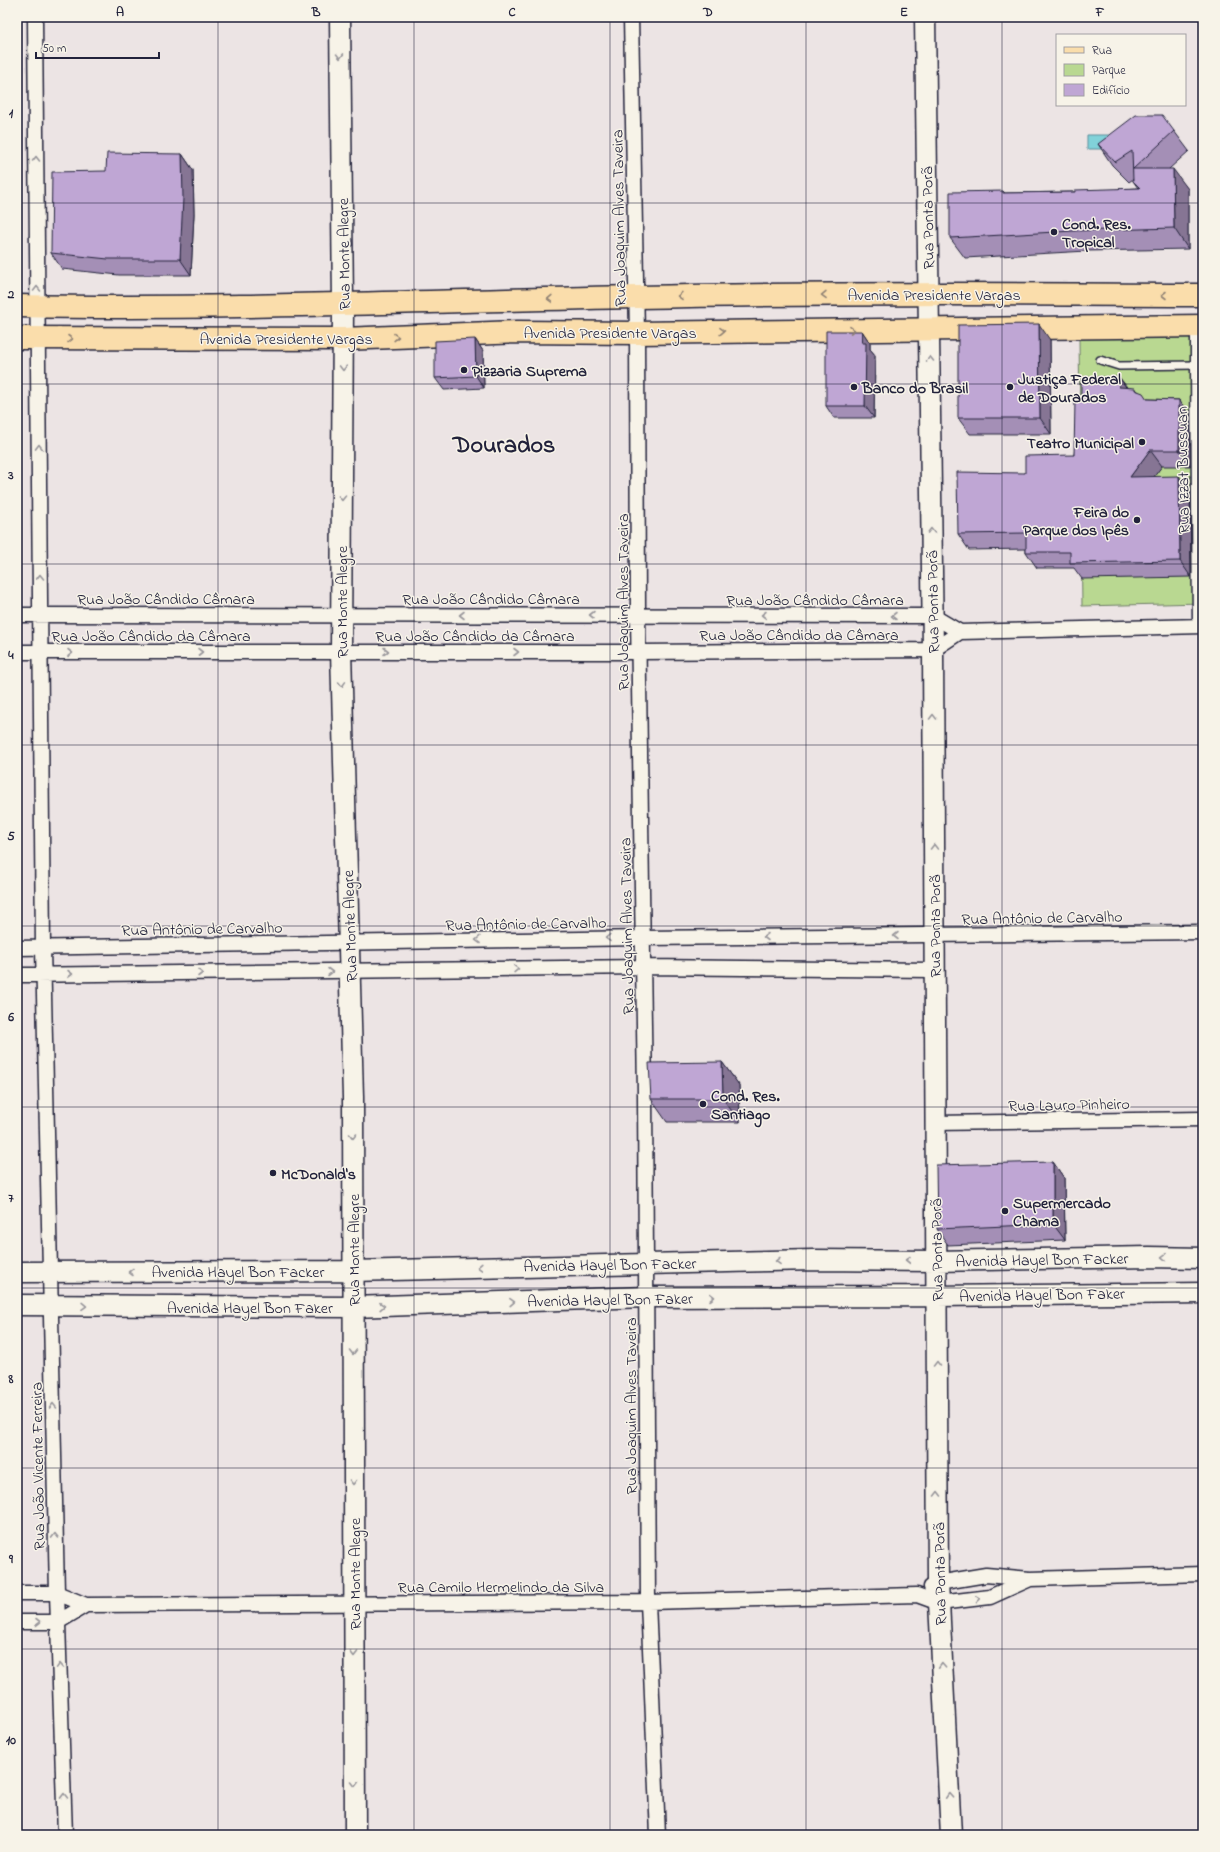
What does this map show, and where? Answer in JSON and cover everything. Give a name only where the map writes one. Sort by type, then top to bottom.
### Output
[{"type":"main road","name":"Avenida Presidente Vargas","points":[[27,306],[343,305],[637,297],[928,294],[1203,295]]},
{"type":"main road","points":[[120,339],[121,306]]},
{"type":"main road","name":"Avenida Presidente Vargas","points":[[27,338],[343,339],[518,332],[1200,326]]},
{"type":"street","name":"Rua João Vicente Ferreira","points":[[35,17],[27,338],[40,616],[43,948],[57,1593],[65,1835]]},
{"type":"street","name":"Rua Monte Alegre","points":[[340,17],[343,305],[340,614],[353,1097],[352,1271],[355,1835]]},
{"type":"street","name":"Rua Joaquim Alves Taveira","points":[[631,17],[638,332],[638,615],[643,938],[648,1602],[658,1835]]},
{"type":"street","name":"Rua Ponta Porã","points":[[925,17],[933,616],[938,1583],[951,1835]]},
{"type":"street","name":"Rua Izzat Bussuan","points":[[1200,326],[1201,626]]},
{"type":"street","name":"Rua João Cândido Câmara","points":[[17,615],[340,614],[933,616]]},
{"type":"street","points":[[933,616],[960,632],[1201,626]]},
{"type":"street","points":[[933,650],[960,632]]},
{"type":"street","name":"Rua João Cândido da Câmara","points":[[17,652],[639,652],[933,650]]},
{"type":"street","name":"Rua Antônio de Carvalho","points":[[17,948],[643,938],[1203,932]]},
{"type":"street","points":[[17,975],[350,972],[643,967],[934,970]]},
{"type":"street","name":"Rua Lauro Pinheiro","points":[[935,1123],[1203,1119]]},
{"type":"street","name":"Avenida Hayel Bon Facker","points":[[17,1272],[352,1271],[814,1260],[936,1261],[1149,1257],[1203,1258]]},
{"type":"street","name":"Avenida Hayel Bon Faker","points":[[17,1304],[353,1307],[646,1297],[937,1296],[1203,1292]]},
{"type":"street","points":[[1030,1579],[1203,1574]]},
{"type":"street","name":"Rua Camilo Hermelindo da Silva","points":[[917,1595],[938,1583],[986,1575],[1030,1579]]},
{"type":"street","name":"Rua Camilo Hermelindo da Silva","points":[[57,1593],[86,1605],[648,1602],[917,1595],[939,1603],[990,1597],[1030,1579]]},
{"type":"street","points":[[17,1593],[57,1593]]},
{"type":"street","points":[[17,1622],[58,1622],[86,1605]]},
{"type":"lane","points":[[1100,360],[1119,366],[1201,369]]},
{"type":"green space","points":[[1203,334],[1203,603],[1082,606],[1079,337]]},
{"type":"water","points":[[1087,135],[1110,135],[1110,149],[1087,149]]},
{"type":"building","points":[[1136,115],[1162,115],[1174,131],[1133,169],[1173,169],[1174,228],[1073,231],[950,238],[950,192],[1075,192],[1075,190],[1140,188],[1133,181],[1132,151],[1115,162],[1098,144]]},
{"type":"building","points":[[107,153],[182,154],[183,198],[180,259],[108,259],[51,253],[52,172],[106,171]]},
{"type":"building","name":"Justiça Federal de Dourados","points":[[1039,324],[1040,418],[958,418],[958,325]]},
{"type":"building","name":"Banco do Brasil","points":[[826,331],[862,331],[862,343],[866,343],[865,406],[826,406]]},
{"type":"building","points":[[475,339],[476,376],[435,378],[435,341]]},
{"type":"building","points":[[1081,377],[1119,377],[1119,387],[1135,388],[1135,390],[1143,393],[1147,399],[1179,400],[1179,450],[1150,450],[1130,477],[1179,476],[1180,561],[1070,563],[1070,552],[1026,552],[1026,533],[958,534],[957,472],[1025,473],[1025,456],[1074,455],[1075,401],[1081,401]]},
{"type":"building","points":[[722,1062],[723,1099],[651,1099],[649,1063]]},
{"type":"building","name":"Supermercado Chama","points":[[1053,1162],[1053,1224],[937,1229],[936,1165]]},
{"type":"place","name":"Cond. Res. Tropical","points":[[1054,232]]},
{"type":"place","name":"Pizzaria Suprema","points":[[464,370]]},
{"type":"place","name":"Banco do Brasil","points":[[854,387]]},
{"type":"place","name":"Justiça Federal de Dourados","points":[[1010,387]]},
{"type":"place","name":"Teatro Municipal","points":[[1142,442]]},
{"type":"place","name":"Feira do Parque dos Ipês","points":[[1137,520]]},
{"type":"place","name":"Cond. Res. Santiago","points":[[703,1104]]},
{"type":"place","name":"McDonald's","points":[[273,1173]]},
{"type":"place","name":"Supermercado Chama","points":[[1005,1211]]},
{"type":"district","name":"Dourados","points":[[504,444]]}]
